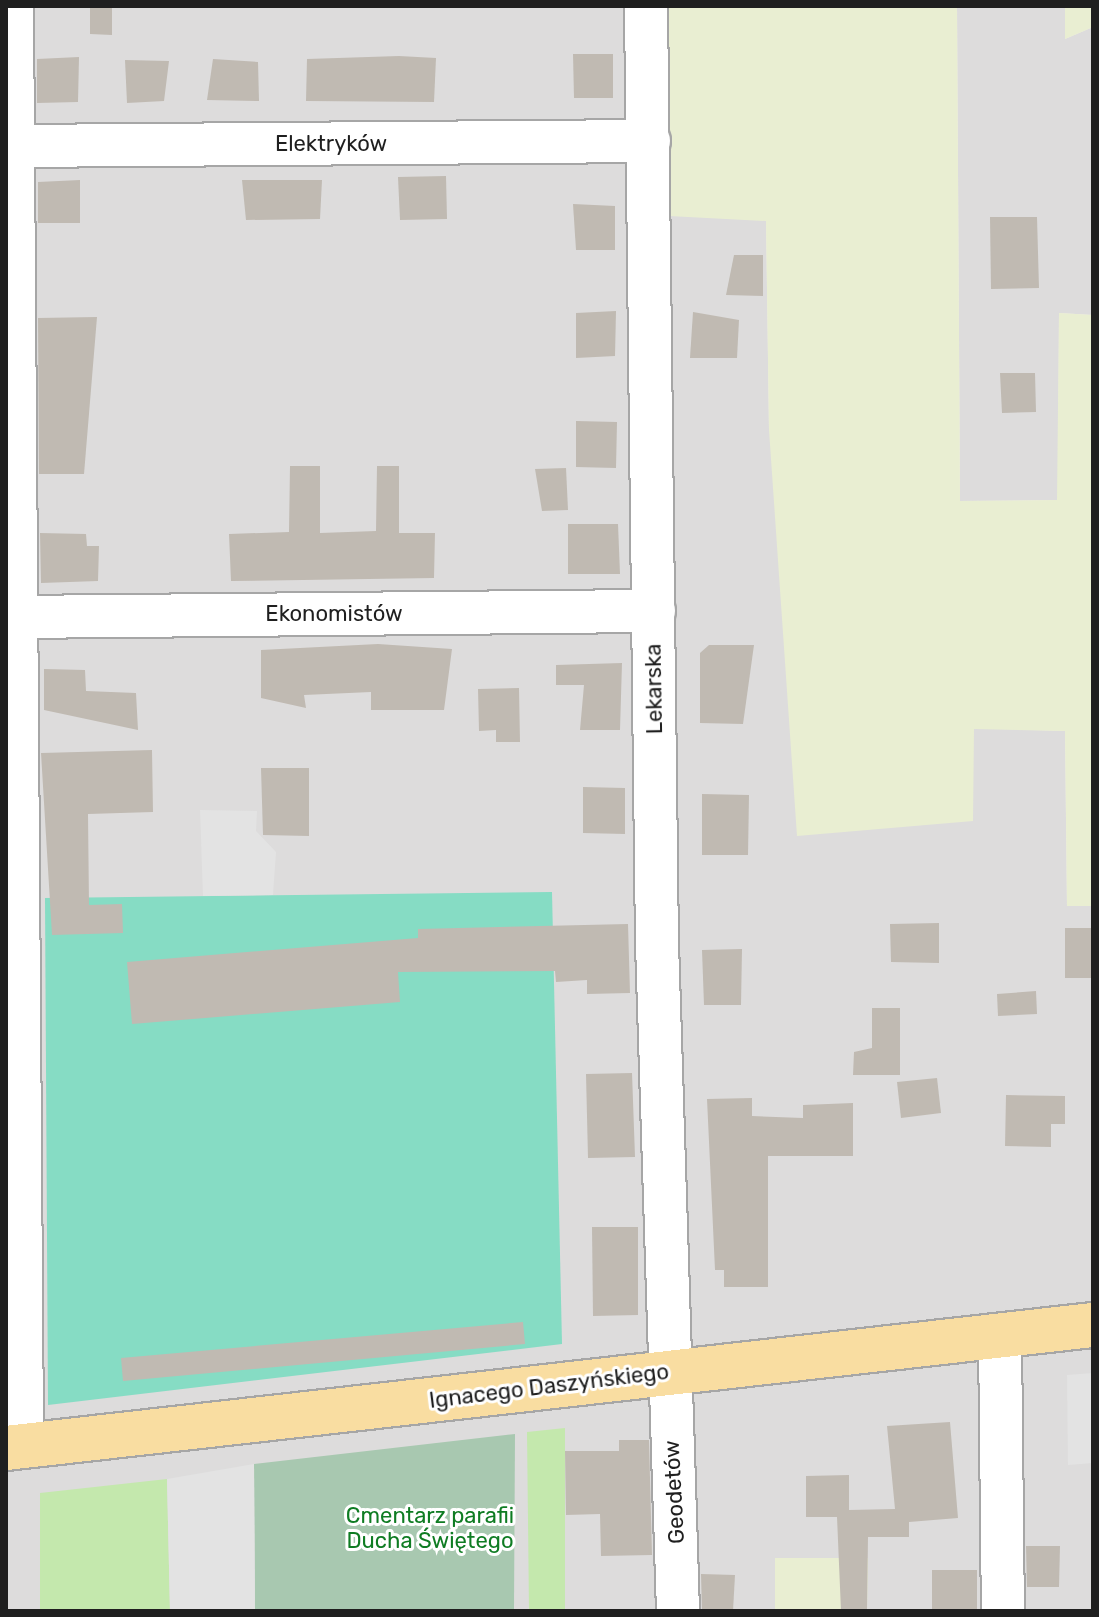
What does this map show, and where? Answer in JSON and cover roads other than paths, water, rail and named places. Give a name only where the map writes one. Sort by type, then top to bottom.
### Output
[{"type":"main road","name":"Ignacego Daszyńskiego","points":[[14,1447],[1093,1325]]},
{"type":"street","points":[[12,6],[13,617],[22,906],[14,1447]]},
{"type":"street","name":"Lekarska","points":[[646,6],[668,1372]]},
{"type":"street","name":"Elektryków","points":[[14,146],[649,141]]},
{"type":"street","name":"Ekonomistów","points":[[13,617],[654,611]]},
{"type":"street","points":[[1000,1335],[1003,1611]]},
{"type":"street","name":"Geodetów","points":[[668,1372],[678,1611]]},
{"type":"park label","name":"Cmentarz parafii Ducha Świętego","points":[[430,1528]]}]
